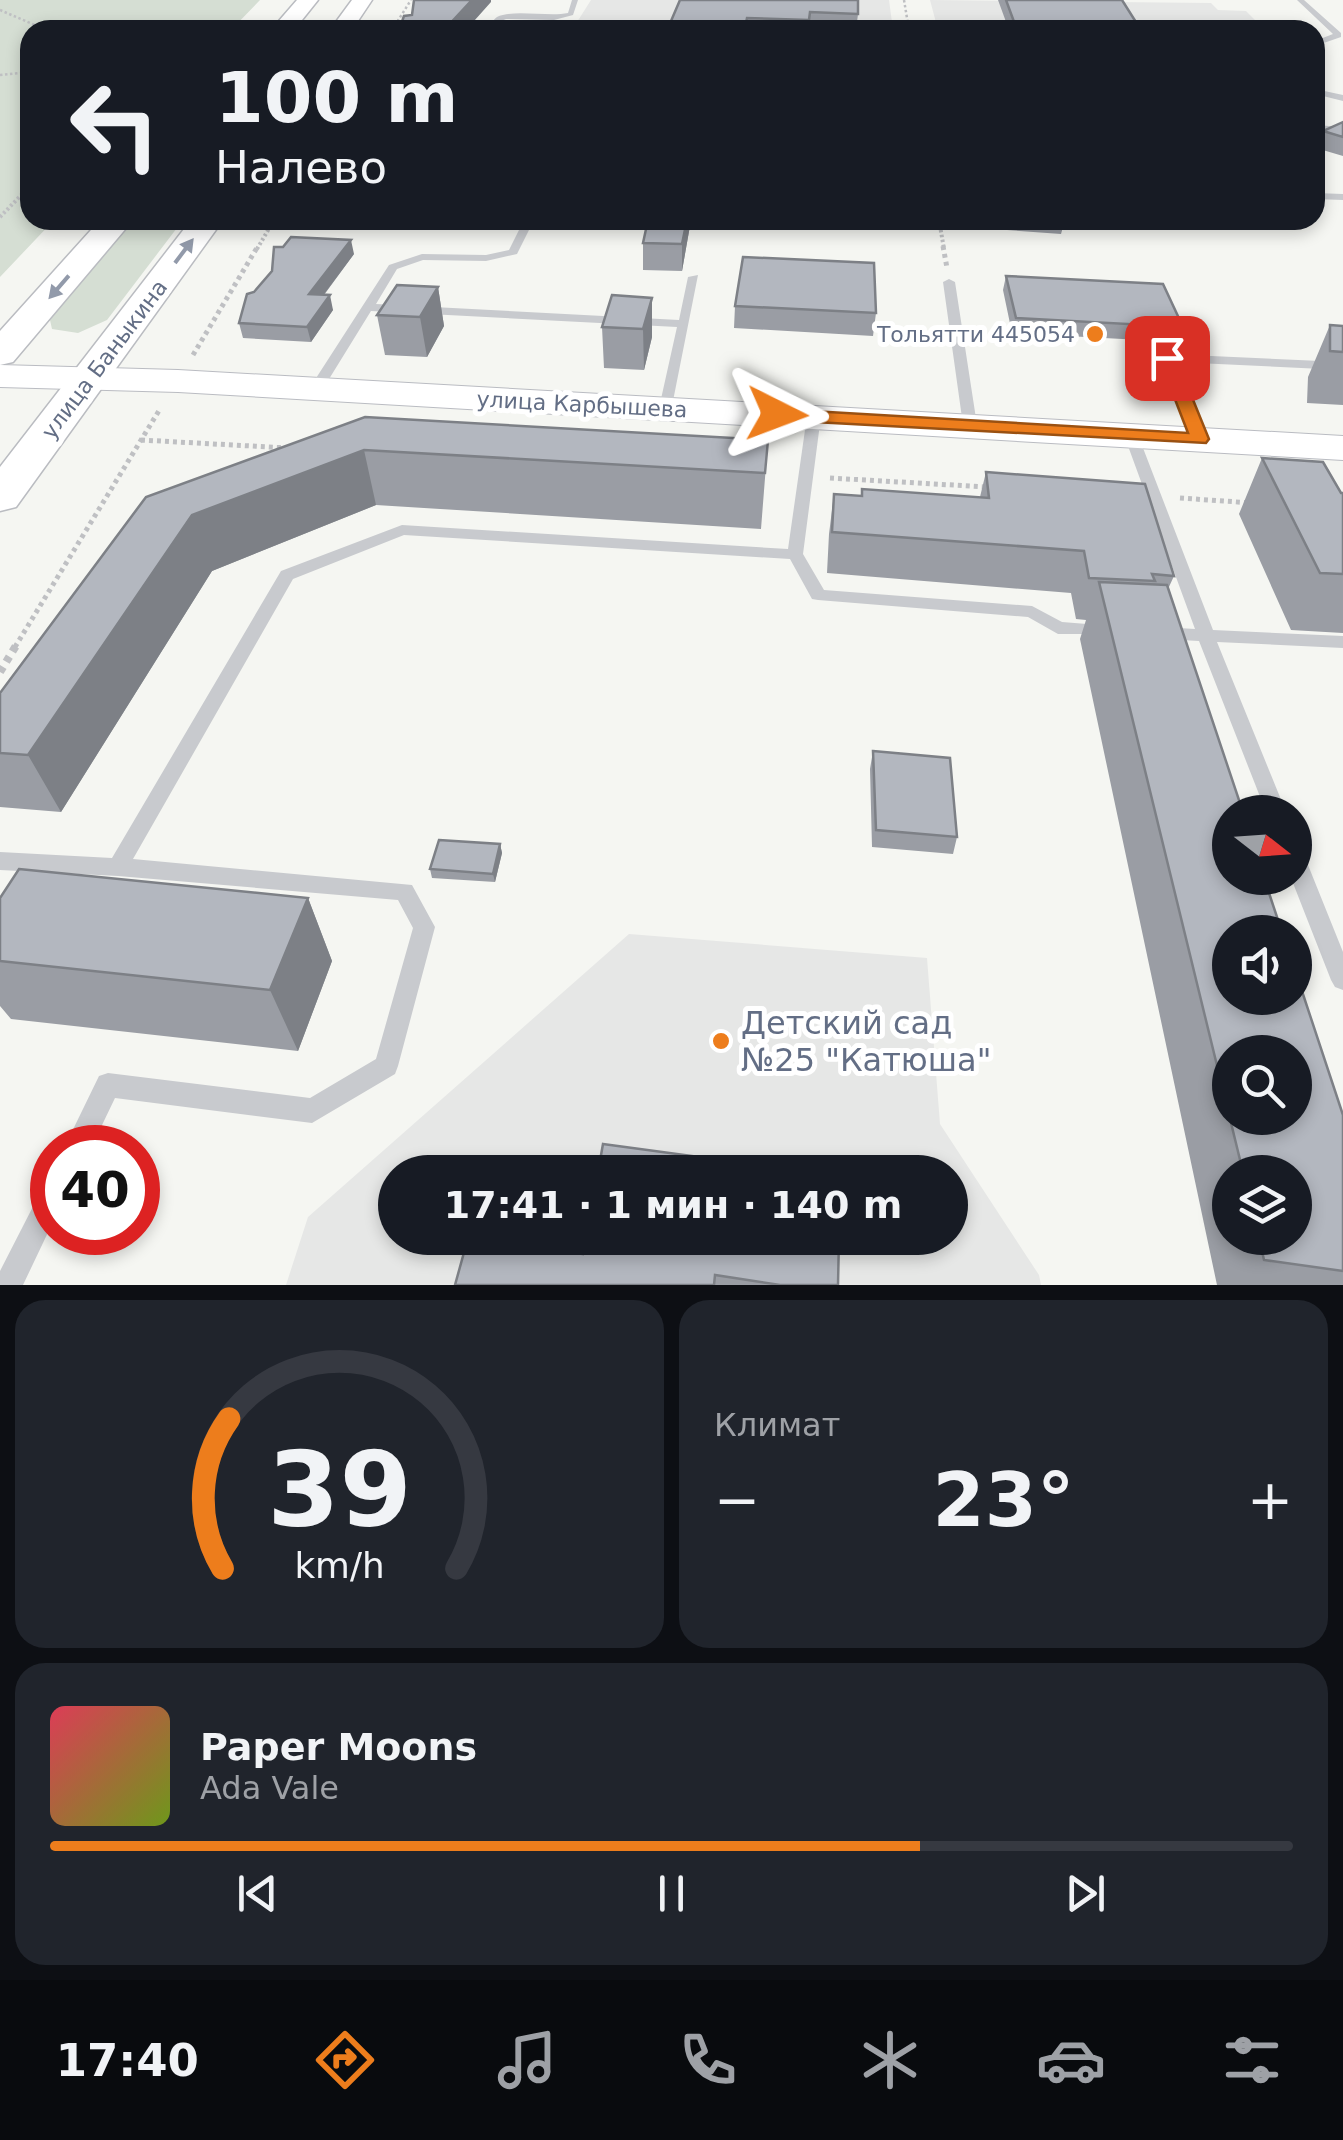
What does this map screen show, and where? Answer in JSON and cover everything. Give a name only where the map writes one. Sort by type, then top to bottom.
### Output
[{"type":"main road","points":[[291,20],[308,0]]},
{"type":"main road","points":[[0,354],[109,230]]},
{"type":"main road","name":"улица Баныкина","points":[[0,498],[200,230]]},
{"type":"street","name":"улица Карбышева","points":[[0,376],[90,376],[1343,448]]},
{"type":"lane","points":[[497,20],[571,14],[575,0]]},
{"type":"lane","points":[[1300,0],[1322,20]]},
{"type":"lane","points":[[1325,23],[1338,35],[1325,40]]},
{"type":"lane","points":[[316,389],[393,266],[422,257],[486,258],[513,252],[524,230]]},
{"type":"lane","points":[[666,408],[694,276]]},
{"type":"lane","points":[[949,282],[970,425]]},
{"type":"lane","points":[[368,307],[681,324]]},
{"type":"lane","points":[[1200,439],[1167,358],[1343,366]]},
{"type":"lane","points":[[814,416],[795,554],[818,595],[1032,612],[1058,628],[1343,642]]},
{"type":"lane","points":[[1131,435],[1269,795]]},
{"type":"lane","points":[[118,867],[287,574],[402,530],[795,554]]},
{"type":"lane","points":[[0,861],[404,891],[424,927],[386,1066],[312,1111],[108,1085],[88,1125]]},
{"type":"lane","points":[[1309,895],[1343,980]]},
{"type":"lane","points":[[8,1285],[30,1240]]},
{"type":"path","points":[[0,10],[23,20]]},
{"type":"path","points":[[0,217],[20,196]]},
{"type":"path","points":[[0,672],[268,230]]},
{"type":"path","points":[[941,230],[949,282]]},
{"type":"path","points":[[140,440],[297,448]]},
{"type":"path","points":[[806,477],[999,488]]},
{"type":"path","points":[[1154,496],[1268,504]]},
{"type":"shaded area","points":[[0,0],[260,0],[241,20],[20,20],[20,230],[45,230],[0,277]]},
{"type":"shaded area","points":[[591,0],[889,0],[892,20],[578,20]]},
{"type":"shaded area","points":[[930,0],[1211,3],[1218,10],[1246,11],[1255,20],[935,20]]},
{"type":"shaded area","points":[[125,230],[175,230],[107,320],[78,333],[52,329],[50,320]]},
{"type":"shaded area","name":"Детский сад №25 \"Катюша\"","points":[[629,934],[927,958],[940,1124],[960,1155],[378,1155]]},
{"type":"shaded area","name":"Детский сад №25 \"Катюша\"","points":[[378,1155],[378,1255],[968,1255],[968,1167],[1039,1275],[1041,1285],[286,1285],[308,1217]]},
{"type":"building","points":[[414,0],[472,0],[453,20],[403,20],[412,15]]},
{"type":"building","points":[[680,0],[858,0],[858,14],[810,12],[809,20],[671,20]]},
{"type":"building","points":[[1006,0],[1122,0],[1135,20],[1013,20]]},
{"type":"building","points":[[1343,122],[1343,137],[1325,130]]},
{"type":"building","points":[[646,230],[685,230],[682,244],[643,243]]},
{"type":"building","points":[[291,237],[351,240],[309,294],[330,295],[307,327],[239,323],[247,294],[254,292],[272,271],[274,247],[283,247]]},
{"type":"building","points":[[743,257],[874,263],[876,313],[735,306]]},
{"type":"building","points":[[1006,276],[1163,284],[1183,327],[1016,318]]},
{"type":"building","points":[[397,285],[438,287],[420,317],[377,315]]},
{"type":"building","points":[[612,295],[652,298],[643,329],[602,327]]},
{"type":"building","points":[[1330,325],[1343,326],[1343,352],[1330,351]]},
{"type":"building","points":[[365,417],[768,440],[765,473],[364,450],[192,515],[28,755],[0,753],[0,693],[146,497]]},
{"type":"building","points":[[1262,458],[1323,462],[1343,493],[1343,574],[1320,573]]},
{"type":"building","points":[[986,472],[1145,484],[1174,576],[1152,574],[1155,581],[1089,578],[1084,551],[832,532],[834,494],[862,496],[862,489],[989,498]]},
{"type":"building","points":[[1099,582],[1167,585],[1237,795],[1212,795],[1212,895],[1270,895],[1276,915],[1212,915],[1212,1015],[1310,1015],[1343,1115],[1343,1271],[1264,1260],[1263,1255],[1312,1255],[1312,1155],[1239,1155],[1234,1135],[1312,1135],[1312,1035],[1212,1035],[1212,1045]]},
{"type":"building","points":[[873,751],[950,758],[957,837],[876,830]]},
{"type":"building","points":[[439,840],[500,844],[493,874],[430,869]]},
{"type":"building","points":[[19,869],[308,898],[270,990],[0,961],[0,898]]},
{"type":"building","points":[[603,1144],[684,1155],[601,1155]]},
{"type":"building","points":[[463,1255],[839,1255],[838,1285],[780,1285],[715,1275],[714,1285],[455,1285]]},
{"type":"place","name":"Тольятти 445054","points":[[1095,334]]},
{"type":"place","name":"Детский сад №25 \"Катюша\"","points":[[721,1041]]},
{"type":"route","points":[[777,414],[1200,439],[1167,358]]}]
